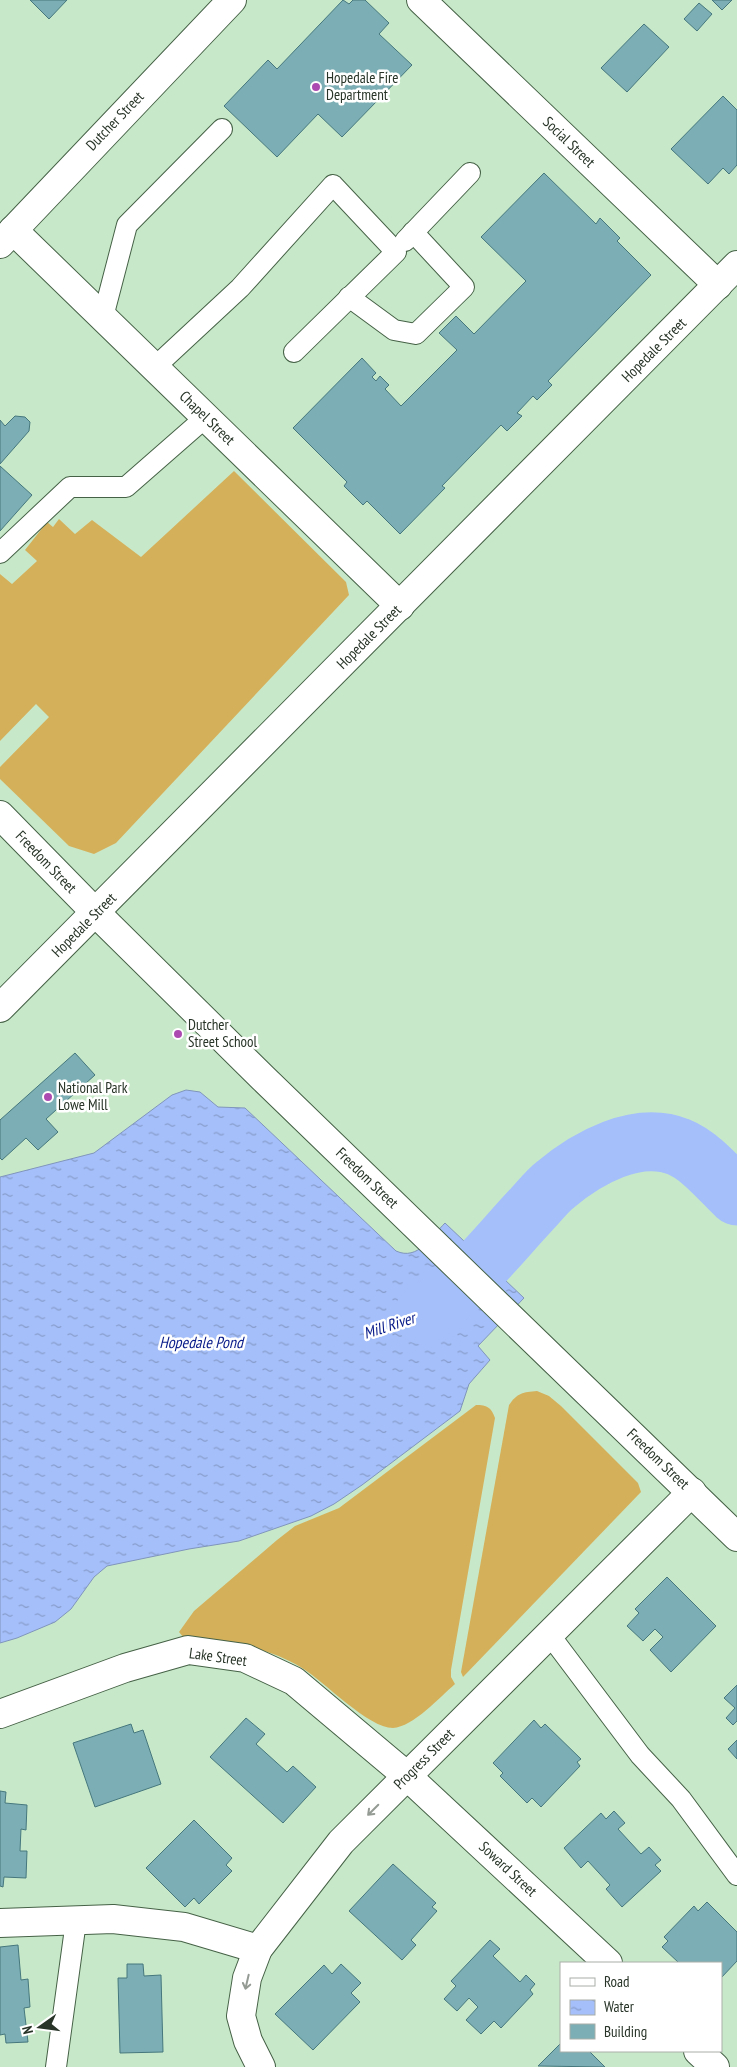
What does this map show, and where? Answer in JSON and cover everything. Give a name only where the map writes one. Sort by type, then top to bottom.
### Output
[{"type":"street","name":"Dutcher Street","points":[[7,237],[232,0]]},
{"type":"street","name":"Social Street","points":[[421,0],[718,285]]},
{"type":"street","name":"Chapel Street","points":[[7,237],[103,317],[400,606]]},
{"type":"street","name":"Hopedale Street","points":[[0,1008],[737,265]]},
{"type":"street","name":"Freedom Street","points":[[0,815],[263,1078],[737,1537]]},
{"type":"street","name":"Progress Street","points":[[261,2067],[248,2041],[241,2016],[247,1978],[258,1949],[341,1842],[692,1492]]},
{"type":"street","name":"Lake Street","points":[[0,1714],[125,1668],[188,1650],[246,1658],[294,1681],[408,1776]]},
{"type":"street","name":"Soward Street","points":[[408,1776],[607,1962]]},
{"type":"street","points":[[0,1924],[113,1920],[184,1927],[258,1949]]},
{"type":"street","points":[[699,2052],[715,2067]]},
{"type":"lane","points":[[103,317],[127,225],[222,129]]},
{"type":"lane","points":[[294,352],[396,252],[470,173]]},
{"type":"lane","points":[[155,368],[240,288],[333,185],[396,252]]},
{"type":"lane","points":[[349,297],[394,330],[416,334],[464,287],[414,232]]},
{"type":"lane","points":[[0,553],[70,488],[126,487],[206,418]]},
{"type":"lane","points":[[548,1634],[640,1755],[681,1799],[737,1876]]},
{"type":"lane","points":[[56,2067],[76,1921]]},
{"type":"shaded area","points":[[234,471],[346,582],[349,595],[116,843],[94,854],[69,846],[0,779],[0,767],[49,717],[36,704],[0,741],[0,574],[12,584],[37,561],[25,550],[47,522],[53,527],[59,519],[75,534],[92,520],[141,557]]},
{"type":"shaded area","points":[[537,1391],[549,1396],[561,1406],[638,1483],[641,1492],[463,1677],[461,1672],[509,1405],[521,1394]]},
{"type":"shaded area","points":[[476,1405],[488,1407],[495,1418],[451,1670],[451,1677],[455,1684],[417,1717],[401,1726],[393,1728],[383,1726],[359,1713],[302,1668],[274,1654],[245,1646],[184,1638],[179,1632],[194,1611],[295,1526],[339,1508]]},
{"type":"water","name":"Hopedale Pond","points":[[186,1090],[200,1092],[218,1107],[245,1108],[396,1251],[411,1253],[424,1246],[445,1223],[524,1298],[478,1346],[490,1360],[469,1384],[460,1411],[334,1504],[311,1516],[239,1541],[107,1566],[94,1577],[71,1609],[55,1622],[0,1643],[0,1177],[94,1153],[172,1095]]},
{"type":"building","points":[[30,0],[67,0],[49,19]]},
{"type":"building","name":"Hopedale Fire Department","points":[[343,0],[349,4],[353,0],[365,0],[389,23],[379,34],[412,65],[342,137],[318,114],[277,157],[224,106],[268,60],[277,69]]},
{"type":"building","points":[[712,0],[732,0],[722,10]]},
{"type":"building","points":[[699,3],[712,14],[697,31],[684,19]]},
{"type":"building","points":[[644,24],[669,47],[627,92],[601,68]]},
{"type":"building","points":[[723,96],[737,110],[737,165],[729,174],[723,168],[708,184],[671,149]]},
{"type":"building","points":[[544,173],[596,224],[600,218],[620,238],[617,241],[651,275],[548,381],[552,385],[537,400],[533,396],[517,413],[522,416],[507,431],[501,425],[442,486],[445,488],[400,534],[367,501],[363,505],[344,486],[347,482],[293,428],[362,358],[376,373],[372,377],[376,381],[380,376],[389,385],[385,389],[401,406],[457,350],[439,333],[456,316],[474,334],[526,281],[481,237]]},
{"type":"building","points":[[15,416],[25,417],[30,422],[29,431],[0,464],[0,420],[5,426]]},
{"type":"building","points":[[0,466],[32,495],[0,531]]},
{"type":"building","name":"National Park Lowe Mill","points":[[75,1053],[95,1075],[46,1119],[58,1132],[38,1150],[26,1138],[2,1160],[0,1158],[0,1120]]},
{"type":"building","points":[[667,1577],[716,1626],[671,1672],[650,1650],[663,1637],[655,1629],[643,1641],[627,1626],[639,1613],[635,1609]]},
{"type":"building","points":[[737,1685],[737,1721],[733,1725],[726,1718],[735,1708],[724,1698]]},
{"type":"building","points":[[246,1718],[265,1734],[256,1744],[287,1772],[293,1766],[316,1787],[283,1823],[210,1757]]},
{"type":"building","points":[[534,1720],[541,1728],[545,1724],[581,1759],[577,1762],[580,1766],[541,1807],[532,1798],[527,1803],[500,1776],[503,1773],[493,1763]]},
{"type":"building","points":[[131,1724],[134,1733],[143,1730],[161,1784],[95,1807],[73,1743]]},
{"type":"building","points":[[737,1740],[737,1759],[728,1749]]},
{"type":"building","points":[[0,1791],[6,1792],[5,1803],[27,1805],[26,1830],[21,1829],[20,1851],[27,1851],[26,1878],[4,1877],[3,1887],[0,1886]]},
{"type":"building","points":[[614,1811],[625,1823],[618,1829],[641,1854],[649,1847],[661,1860],[655,1865],[661,1871],[622,1907],[606,1889],[610,1885],[588,1861],[581,1868],[564,1848],[601,1813],[606,1819]]},
{"type":"building","points":[[194,1820],[232,1858],[226,1865],[232,1871],[199,1904],[194,1898],[185,1907],[146,1868]]},
{"type":"building","points":[[393,1864],[436,1903],[432,1907],[437,1911],[411,1940],[416,1945],[402,1960],[349,1911]]},
{"type":"building","points":[[707,1902],[737,1932],[737,1961],[722,1977],[722,1962],[678,1962],[662,1947],[668,1941],[664,1937],[694,1906],[698,1911]]},
{"type":"building","points":[[490,1940],[500,1949],[493,1956],[520,1982],[526,1975],[535,1984],[530,1990],[533,1994],[501,2028],[494,2021],[481,2034],[466,2020],[478,2007],[469,1998],[457,2011],[444,1999],[456,1986],[451,1981]]},
{"type":"building","points":[[18,1945],[21,1980],[28,1979],[30,2007],[24,2008],[28,2042],[6,2043],[5,2034],[0,2035],[0,1947]]},
{"type":"building","points":[[127,1964],[143,1964],[144,1976],[161,1975],[163,2052],[120,2053],[118,1978],[127,1978]]},
{"type":"building","points":[[341,1964],[361,1983],[351,1993],[360,2002],[313,2050],[275,2014],[324,1965],[332,1974]]},
{"type":"building","points":[[560,2044],[560,2052],[590,2052],[605,2067],[538,2066]]},
{"type":"waterway","name":"Mill River","points":[[423,1315],[438,1305],[466,1280],[552,1188],[582,1165],[613,1150],[630,1144],[646,1142],[663,1143],[679,1147],[703,1162],[737,1196]]},
{"type":"place","name":"Hopedale Fire Department","points":[[316,87]]},
{"type":"place","name":"Dutcher Street School","points":[[178,1034]]},
{"type":"place","name":"National Park Lowe Mill","points":[[48,1097]]}]
